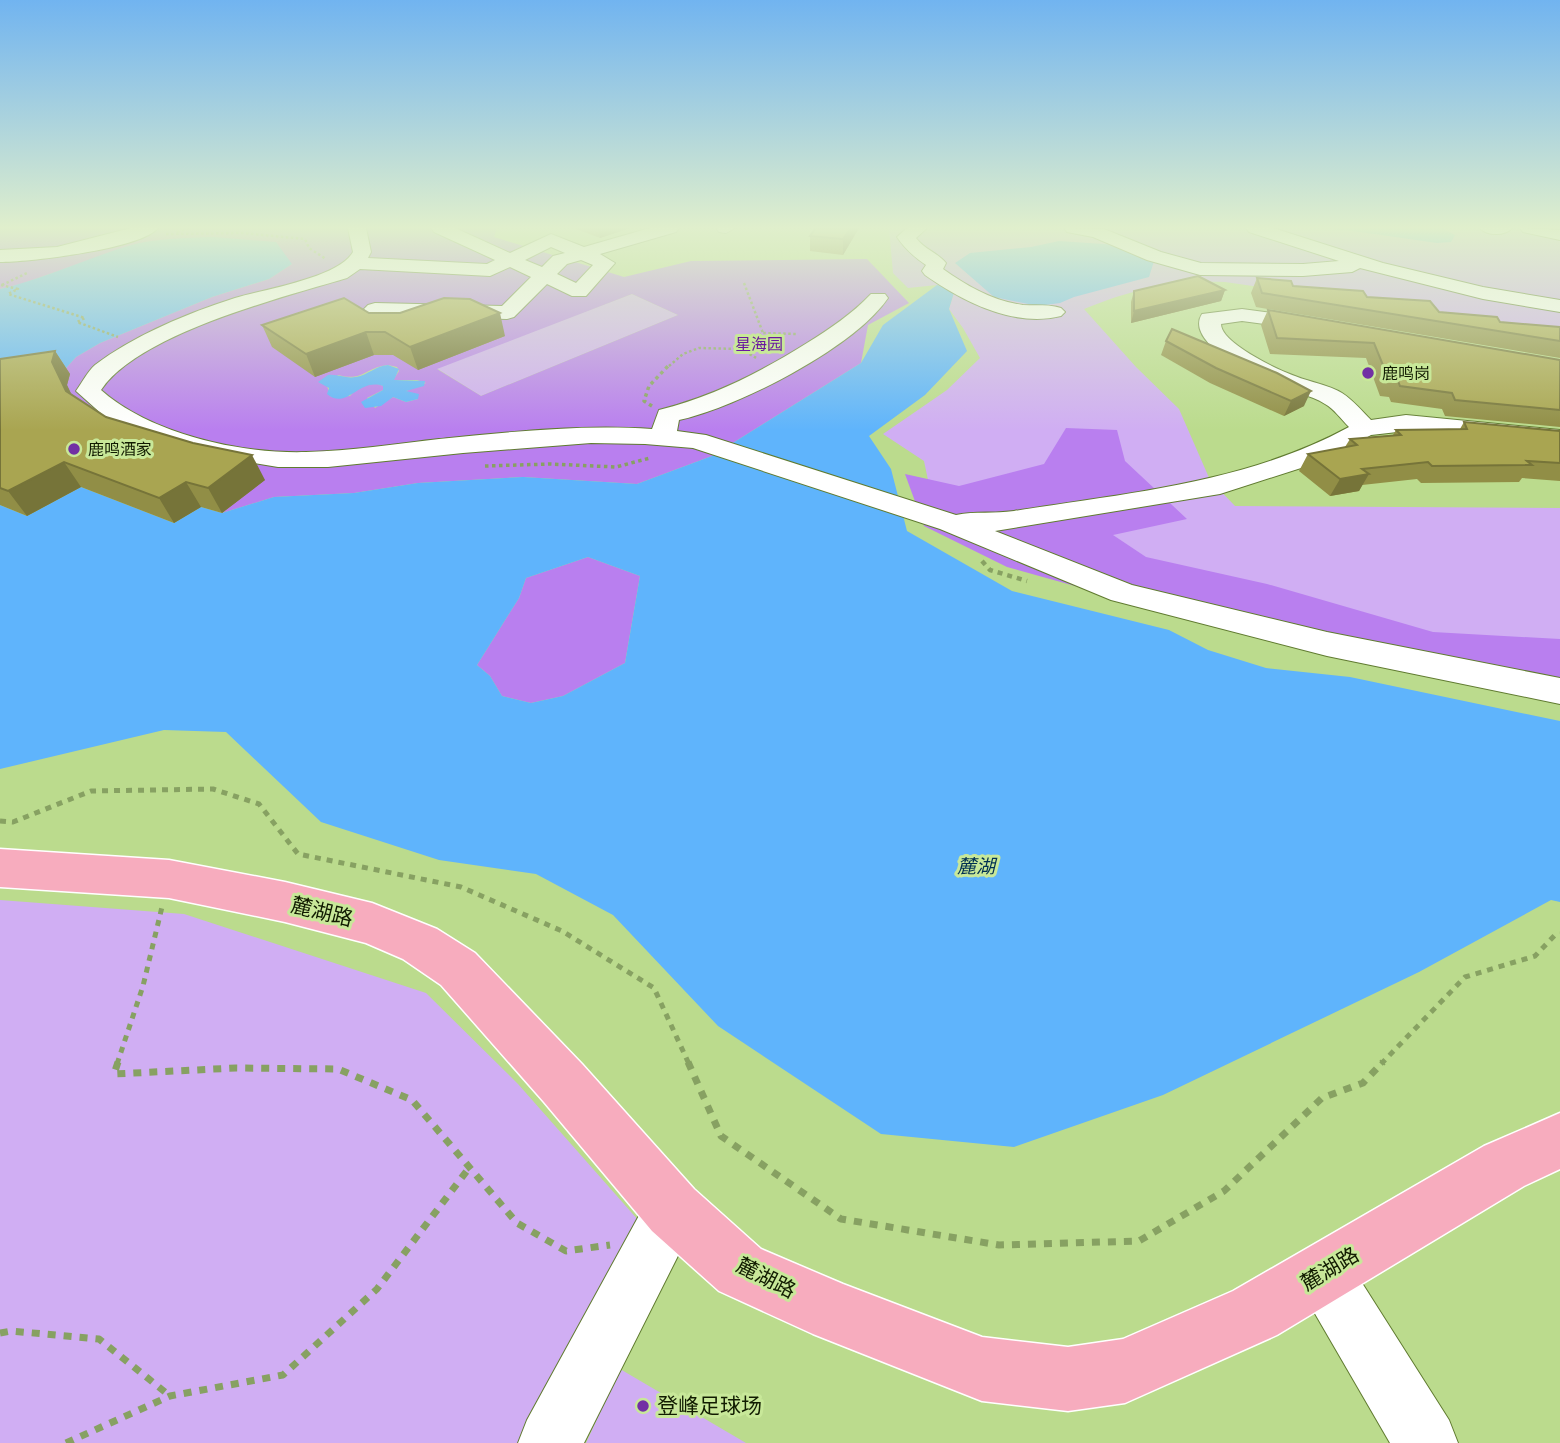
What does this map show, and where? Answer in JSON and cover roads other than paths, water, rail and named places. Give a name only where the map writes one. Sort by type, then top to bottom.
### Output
[{"type":"main road","name":"麓湖路","points":[[0,868],[169,879],[285,902],[372,924],[420,944],[458,970],[486,998],[673,1210],[740,1270],[835,1312],[982,1370],[1068,1379],[1125,1370],[1255,1313],[1503,1166],[1560,1141]]},
{"type":"street","points":[[266,295],[190,322],[134,350],[101,372],[88,391],[106,409],[153,434],[231,452],[303,460],[485,443],[614,436],[666,426],[739,394],[781,371],[850,326],[878,298]]},
{"type":"street","points":[[375,309],[507,313],[525,295]]},
{"type":"street","points":[[967,295],[992,306],[1031,313],[1054,312]]},
{"type":"street","points":[[1497,295],[1560,306]]},
{"type":"street","points":[[1339,329],[1241,315],[1210,319],[1210,330],[1219,342],[1283,380],[1334,398],[1365,428]]},
{"type":"street","points":[[950,523],[998,522],[1210,488],[1320,453],[1365,428],[1406,423],[1560,438]]},
{"type":"street","points":[[666,426],[697,441],[950,523],[1122,593],[1327,645],[1560,691]]},
{"type":"street","points":[[550,1443],[673,1210]]},
{"type":"street","points":[[1323,1273],[1426,1443]]},
{"type":"water","points":[[0,295],[217,295],[100,343],[76,357],[58,377],[0,385]]},
{"type":"water","name":"麓湖","points":[[923,295],[953,295],[949,309],[967,351],[925,395],[869,436],[891,469],[907,531],[1012,591],[1169,630],[1208,650],[1266,668],[1350,677],[1560,721],[1560,902],[1551,900],[1419,972],[1163,1095],[1014,1147],[881,1134],[718,1026],[613,915],[536,874],[439,860],[321,822],[226,732],[164,730],[0,769],[0,505],[27,516],[81,487],[174,523],[201,507],[222,513],[274,497],[354,493],[418,483],[523,477],[637,484],[712,456],[861,363],[883,325]],"holes":[[[588,557],[640,576],[625,663],[563,696],[531,703],[502,696],[490,676],[477,665],[519,598],[526,578]]]},
{"type":"water","points":[[992,295],[1080,295],[1060,303],[1038,306]]},
{"type":"water","points":[[388,365],[399,369],[394,380],[425,381],[424,386],[406,391],[419,394],[418,399],[406,402],[393,397],[381,406],[365,408],[361,402],[383,390],[383,386],[367,386],[341,399],[327,394],[329,388],[318,382],[328,375],[356,377]]},
{"type":"place","name":"鹿鸣岗","points":[[1368,373]]},
{"type":"place","name":"鹿鸣酒家","points":[[74,449]]},
{"type":"place","name":"登峰足球场","points":[[643,1406]]},
{"type":"park label","name":"星海园","points":[[759,344]]}]
